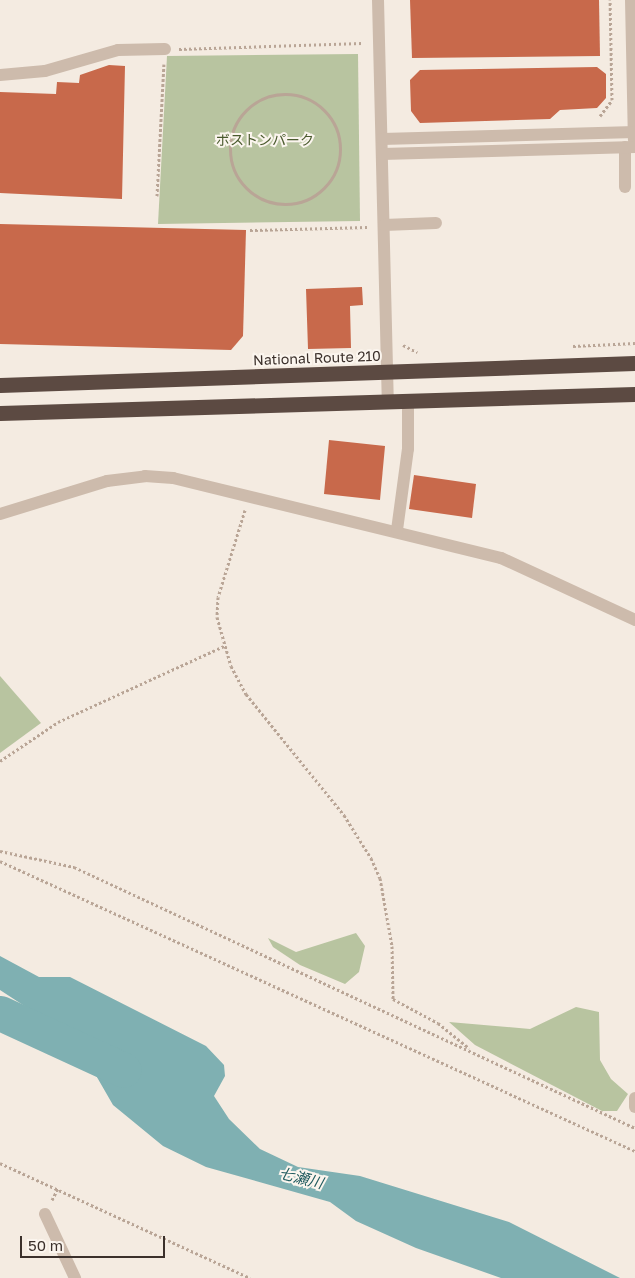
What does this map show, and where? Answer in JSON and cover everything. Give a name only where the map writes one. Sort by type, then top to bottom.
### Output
[{"type":"highway","name":"National Route 210","points":[[0,385],[635,362]]},
{"type":"highway","points":[[0,413],[635,394]]},
{"type":"street","points":[[378,0],[388,402]]},
{"type":"street","points":[[626,187],[634,132],[631,0]]},
{"type":"street","points":[[0,75],[45,72],[118,50],[165,49]]},
{"type":"street","points":[[382,139],[634,132]]},
{"type":"street","points":[[382,154],[631,147]]},
{"type":"street","points":[[384,225],[436,223]]},
{"type":"street","points":[[397,530],[408,449],[408,401]]},
{"type":"street","points":[[0,514],[88,486],[145,476],[250,496],[397,530],[518,563],[635,620]]},
{"type":"street","points":[[635,1098],[635,1106]]},
{"type":"street","points":[[45,1214],[75,1278]]},
{"type":"path","points":[[595,118],[611,105],[610,0]]},
{"type":"path","points":[[157,196],[165,49],[362,43]]},
{"type":"path","points":[[282,93],[318,104],[332,118],[341,146],[330,183],[316,196],[287,205],[250,193],[238,178],[229,150],[241,114],[256,101],[282,93]]},
{"type":"path","points":[[250,230],[367,227]]},
{"type":"path","points":[[400,338],[406,348],[424,353]]},
{"type":"path","points":[[250,496],[218,596],[224,646],[246,694],[344,815],[371,858],[380,878],[392,946],[393,999],[438,1023],[473,1052]]},
{"type":"path","points":[[0,762],[58,722],[224,646]]},
{"type":"path","points":[[0,851],[74,867],[635,1128]]},
{"type":"path","points":[[0,861],[635,1151]]},
{"type":"path","points":[[0,1163],[250,1278]]},
{"type":"green space","name":"ボストンパーク","points":[[358,54],[360,221],[158,224],[167,56]]},
{"type":"green space","points":[[0,676],[41,723],[0,753]]},
{"type":"green space","points":[[356,933],[365,946],[359,972],[345,984],[300,965],[273,947],[268,938],[296,952]]},
{"type":"green space","points":[[576,1007],[599,1012],[600,1060],[611,1079],[628,1094],[617,1111],[602,1111],[475,1045],[449,1022],[530,1029]]},
{"type":"water","points":[[0,956],[39,977],[70,977],[206,1046],[224,1065],[225,1076],[214,1096],[229,1119],[260,1149],[298,1167],[360,1176],[509,1222],[620,1278],[501,1278],[416,1248],[356,1221],[330,1202],[206,1167],[163,1146],[113,1105],[75,1039],[0,990]]},
{"type":"building","points":[[410,0],[599,0],[600,56],[412,58]]},
{"type":"building","points":[[109,65],[125,66],[122,199],[0,193],[0,92],[56,94],[57,82],[79,83],[80,75]]},
{"type":"building","points":[[597,67],[606,74],[606,98],[597,108],[560,110],[550,119],[420,123],[411,111],[410,80],[420,70]]},
{"type":"building","points":[[0,224],[246,230],[243,336],[231,350],[0,344]]},
{"type":"building","points":[[362,287],[363,305],[350,306],[351,348],[308,349],[306,289]]},
{"type":"building","points":[[329,440],[385,446],[380,500],[324,494]]},
{"type":"building","points":[[414,475],[476,484],[472,518],[409,509]]},
{"type":"waterway","name":"七瀬川","points":[[0,1013],[124,1070]]}]
